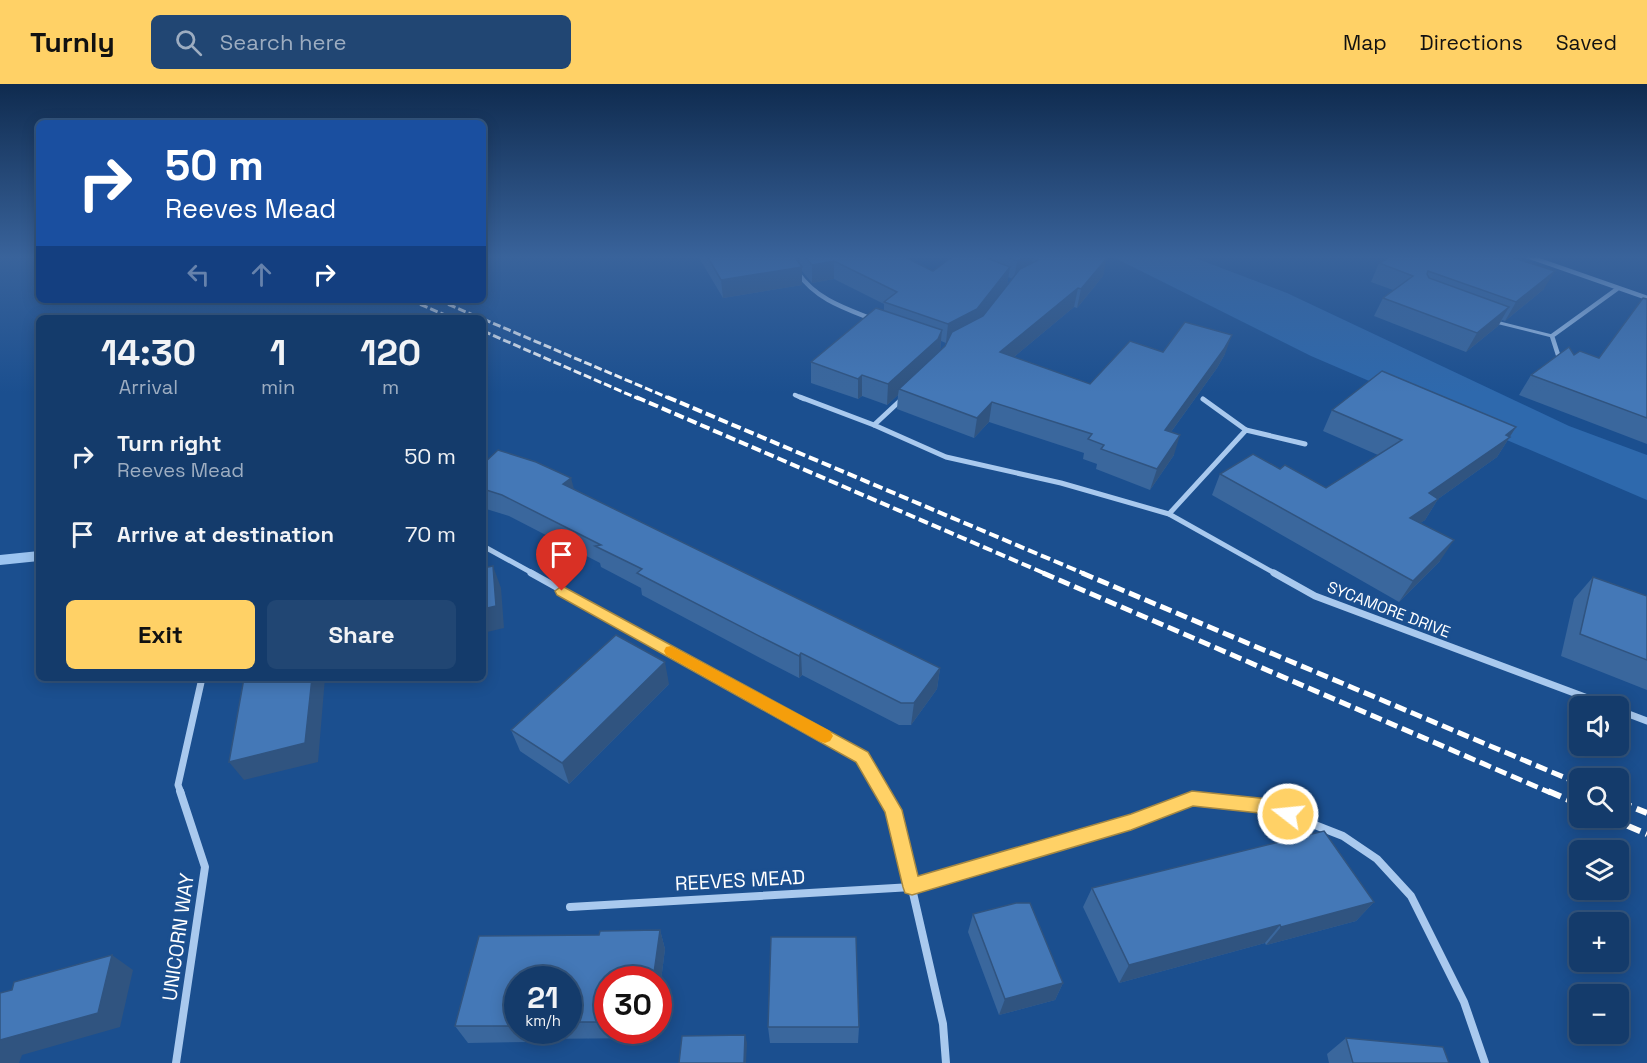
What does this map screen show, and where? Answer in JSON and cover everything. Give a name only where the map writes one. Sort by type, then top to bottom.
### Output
[{"type":"street","points":[[831,302],[882,323]]},
{"type":"street","points":[[1563,370],[1552,336],[1599,302]]},
{"type":"street","points":[[874,425],[907,394]]},
{"type":"street","name":"SYCAMORE DRIVE","points":[[795,395],[874,425],[946,457],[1061,483],[1169,514],[1315,596],[1582,696]]},
{"type":"street","points":[[1203,399],[1246,430],[1305,444]]},
{"type":"street","points":[[1169,514],[1246,430]]},
{"type":"street","points":[[486,548],[862,757],[894,810],[943,1024],[946,1063]]},
{"type":"street","name":"UNICORN WAY","points":[[176,1063],[205,867],[178,785],[201,681]]},
{"type":"street","points":[[1629,714],[1647,721]]},
{"type":"street","name":"REEVES MEAD","points":[[570,907],[912,887],[1131,822],[1192,799],[1269,807],[1343,836],[1377,860],[1411,896],[1464,1002],[1485,1063]]},
{"type":"lane","points":[[1487,318],[1510,327],[1552,336]]},
{"type":"shaded area","points":[[1202,302],[1305,302],[1569,426],[1647,455],[1647,500],[1311,356]]},
{"type":"building","points":[[884,302],[983,302],[977,309],[948,324]]},
{"type":"building","points":[[994,302],[1061,302],[1000,352],[1090,384],[1130,341],[1163,352],[1185,322],[1232,335],[1165,430],[1180,435],[1157,469],[1101,449],[1104,445],[1088,439],[1092,434],[992,402],[977,418],[899,389],[945,346],[952,332],[983,316]]},
{"type":"building","points":[[1393,302],[1494,302],[1509,307],[1477,333]]},
{"type":"building","points":[[1640,302],[1647,302],[1647,418],[1531,375],[1569,347],[1574,355],[1580,351],[1599,358]]},
{"type":"building","points":[[876,308],[942,330],[938,339],[888,384],[862,375],[858,379],[811,362]]},
{"type":"building","points":[[1382,371],[1516,427],[1506,435],[1510,437],[1429,493],[1438,499],[1410,518],[1454,540],[1413,581],[1220,474],[1253,454],[1280,469],[1285,465],[1326,488],[1402,440],[1332,410]]},
{"type":"building","points":[[498,450],[536,462],[571,478],[563,484],[940,668],[914,703],[901,703],[801,653],[799,656],[637,573],[642,569],[595,546],[601,545],[502,495],[486,490],[486,461]]},
{"type":"building","points":[[493,566],[496,606],[486,608],[486,567]]},
{"type":"building","points":[[1593,577],[1647,596],[1647,660],[1580,634]]},
{"type":"building","points":[[616,635],[665,662],[562,763],[511,730]]},
{"type":"building","points":[[243,681],[312,681],[305,743],[229,762]]},
{"type":"building","points":[[1324,831],[1374,902],[1129,965],[1092,888]]},
{"type":"building","points":[[1016,903],[1030,903],[1063,983],[1005,999],[973,914]]},
{"type":"building","points":[[660,930],[655,966],[594,966],[594,1022],[582,1022],[582,966],[504,966],[504,1026],[455,1026],[479,936],[599,935],[600,931]]},
{"type":"building","points":[[771,937],[856,937],[859,1027],[768,1027]]},
{"type":"building","points":[[112,955],[98,1013],[0,1040],[0,993],[12,990],[14,982]]},
{"type":"building","points":[[745,1035],[744,1063],[679,1063],[682,1036]]},
{"type":"building","points":[[1346,1038],[1443,1047],[1449,1063],[1353,1063]]},
{"type":"waterway","points":[[0,560],[36,556]]},
{"type":"railway","points":[[417,303],[445,315]]},
{"type":"railway","points":[[445,303],[473,315]]},
{"type":"railway","points":[[486,320],[671,399]]},
{"type":"railway","points":[[486,332],[639,399]]},
{"type":"railway","points":[[636,397],[1046,574]]},
{"type":"railway","points":[[667,397],[1085,574]]},
{"type":"railway","points":[[1043,573],[1551,793]]},
{"type":"railway","points":[[1082,573],[1569,779]]},
{"type":"railway","points":[[1548,791],[1569,800]]},
{"type":"railway","points":[[1629,806],[1647,813]]},
{"type":"railway","points":[[1629,826],[1647,834]]},
{"type":"slow traffic","points":[[671,651],[825,736]]},
{"type":"route","points":[[562,591],[862,757],[894,810],[912,887],[1131,822],[1192,799],[1269,807],[1288,814]]}]
